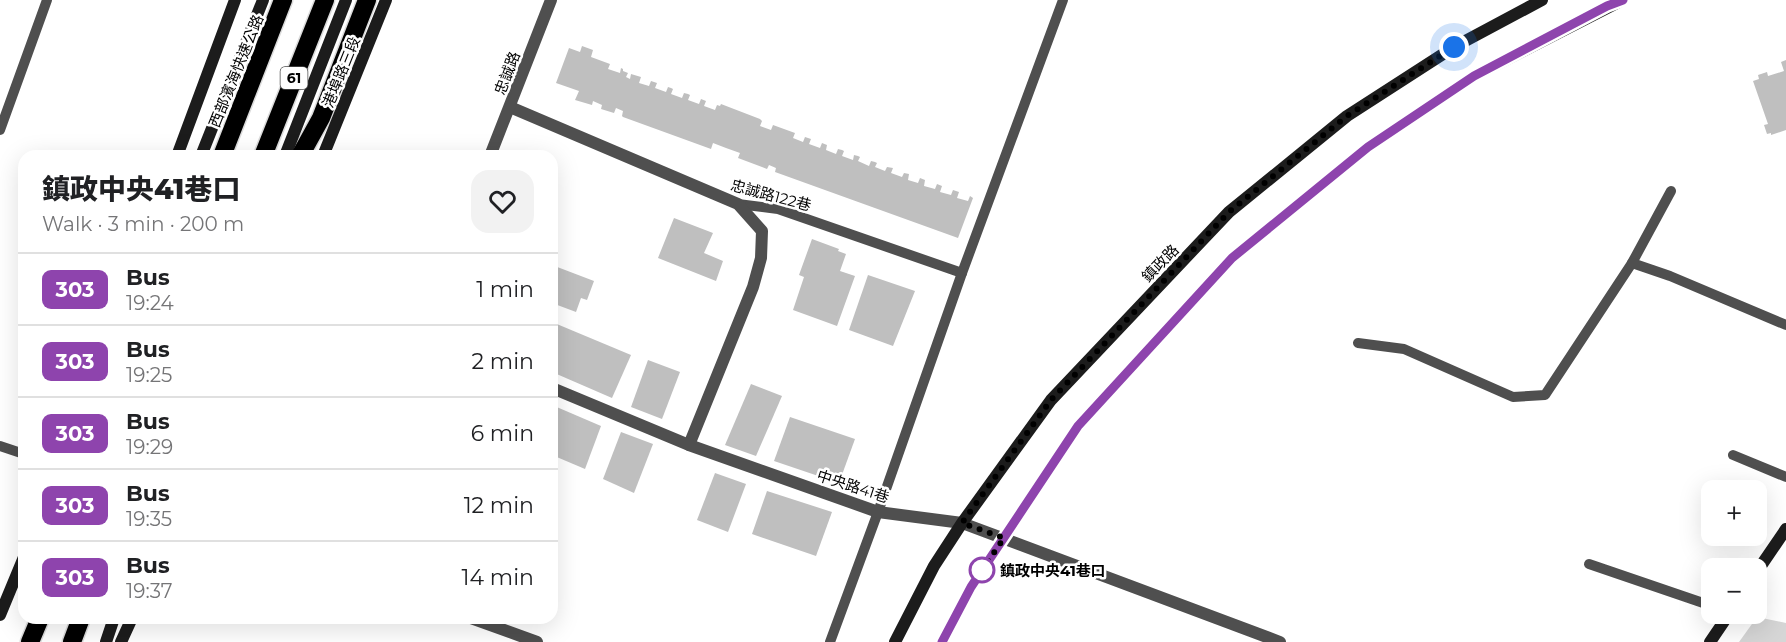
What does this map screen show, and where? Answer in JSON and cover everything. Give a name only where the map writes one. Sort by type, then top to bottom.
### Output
[{"type":"highway","name":"西部濱海快速公路","points":[[224,150],[283,0]]},
{"type":"highway","name":"61","points":[[265,150],[325,0]]},
{"type":"highway","points":[[303,150],[321,118],[367,0]]},
{"type":"highway","points":[[30,642],[38,624]]},
{"type":"highway","points":[[72,642],[79,624]]},
{"type":"street","points":[[179,150],[235,0]]},
{"type":"street","points":[[203,150],[262,0]]},
{"type":"street","name":"港埠路三段","points":[[287,150],[346,0]]},
{"type":"street","name":"港埠路三段","points":[[325,150],[386,0]]},
{"type":"street","name":"忠誠路","points":[[492,150],[551,0]]},
{"type":"street","name":"鎮政路","points":[[895,642],[934,566],[962,523],[1051,400],[1229,212],[1347,116],[1454,47],[1542,0]]},
{"type":"street","points":[[942,642],[971,587],[1078,426],[1232,258],[1368,147],[1474,76],[1623,0]]},
{"type":"street","name":"忠誠路122巷","points":[[510,106],[738,204]]},
{"type":"street","points":[[689,445],[753,287],[761,258],[762,231],[738,204]]},
{"type":"street","name":"中央路41巷","points":[[558,390],[689,445],[878,512],[962,523],[1280,642]]},
{"type":"street","points":[[1766,558],[1786,529]]},
{"type":"street","points":[[0,615],[18,572]]},
{"type":"street","points":[[0,627],[18,590]]},
{"type":"street","points":[[106,642],[112,624]]},
{"type":"street","points":[[121,642],[129,624]]},
{"type":"street","points":[[488,624],[537,642]]},
{"type":"street","points":[[1710,642],[1722,624]]},
{"type":"lane","points":[[0,130],[47,0]]},
{"type":"lane","points":[[830,642],[962,273],[1063,0]]},
{"type":"lane","points":[[1358,342],[1404,349],[1513,398],[1545,395],[1632,263],[1671,191]]},
{"type":"lane","name":"忠誠路122巷","points":[[738,204],[778,209],[962,273]]},
{"type":"lane","points":[[1632,263],[1670,276],[1786,326]]},
{"type":"lane","points":[[0,446],[18,452]]},
{"type":"lane","points":[[1733,455],[1786,477]]},
{"type":"lane","points":[[1589,564],[1701,602]]},
{"type":"shaded area","points":[[1767,619],[1786,623],[1786,642],[1739,642],[1752,624],[1767,624]]},
{"type":"building","points":[[582,46],[593,50],[591,57],[610,64],[608,69],[620,73],[621,68],[628,73],[626,77],[630,79],[631,74],[641,77],[639,83],[649,86],[651,81],[657,83],[655,88],[666,92],[668,87],[671,88],[673,89],[671,94],[682,98],[684,93],[688,94],[690,95],[688,100],[699,104],[701,99],[706,101],[704,106],[715,110],[717,105],[721,104],[760,119],[762,121],[760,126],[771,130],[773,125],[795,133],[793,138],[803,142],[805,137],[811,139],[809,144],[820,148],[822,143],[827,145],[826,150],[836,154],[838,149],[842,150],[844,151],[842,156],[853,160],[854,155],[858,156],[860,157],[858,161],[869,166],[871,161],[877,163],[875,167],[885,171],[887,167],[893,168],[891,173],[902,177],[904,173],[909,174],[908,180],[918,183],[920,178],[925,180],[924,186],[935,189],[937,184],[942,186],[940,192],[951,195],[953,190],[959,192],[957,198],[968,201],[970,196],[973,198],[958,238],[775,172],[776,168],[769,165],[767,169],[738,158],[740,153],[713,143],[711,149],[623,117],[623,111],[616,108],[614,113],[601,109],[602,105],[593,101],[592,105],[575,100],[579,91],[556,83],[569,48],[580,52]]},
{"type":"building","points":[[1786,60],[1786,130],[1771,135],[1771,133],[1767,134],[1764,125],[1768,124],[1753,81],[1759,79],[1758,75],[1767,72],[1768,76],[1784,71],[1781,62]]},
{"type":"building","points":[[674,218],[713,233],[704,253],[723,261],[716,281],[658,258]]},
{"type":"building","points":[[812,239],[846,254],[840,271],[855,276],[837,326],[793,310],[804,277],[799,275]]},
{"type":"building","points":[[558,267],[594,281],[587,300],[581,298],[576,312],[558,305]]},
{"type":"building","points":[[868,275],[915,291],[893,346],[849,330]]},
{"type":"building","points":[[558,325],[631,355],[612,398],[558,375]]},
{"type":"building","points":[[648,360],[680,372],[662,419],[631,407]]},
{"type":"building","points":[[751,384],[782,396],[756,456],[725,445]]},
{"type":"building","points":[[558,408],[601,426],[585,469],[558,458]]},
{"type":"building","points":[[790,417],[855,439],[839,483],[774,461]]},
{"type":"building","points":[[621,432],[653,444],[634,493],[603,479]]},
{"type":"building","points":[[715,473],[746,484],[728,532],[697,520]]},
{"type":"building","points":[[767,491],[832,512],[816,556],[752,534]]},
{"type":"bus line","name":"303","points":[[942,642],[971,587],[1078,426],[1232,258],[1368,147],[1474,76],[1607,6],[1623,0]]},
{"type":"place","name":"鎮政中央41巷口","points":[[982,570]]},
{"type":"route","points":[[982,570],[1004,538],[962,523],[1051,400],[1229,212],[1347,116],[1454,47]]}]
